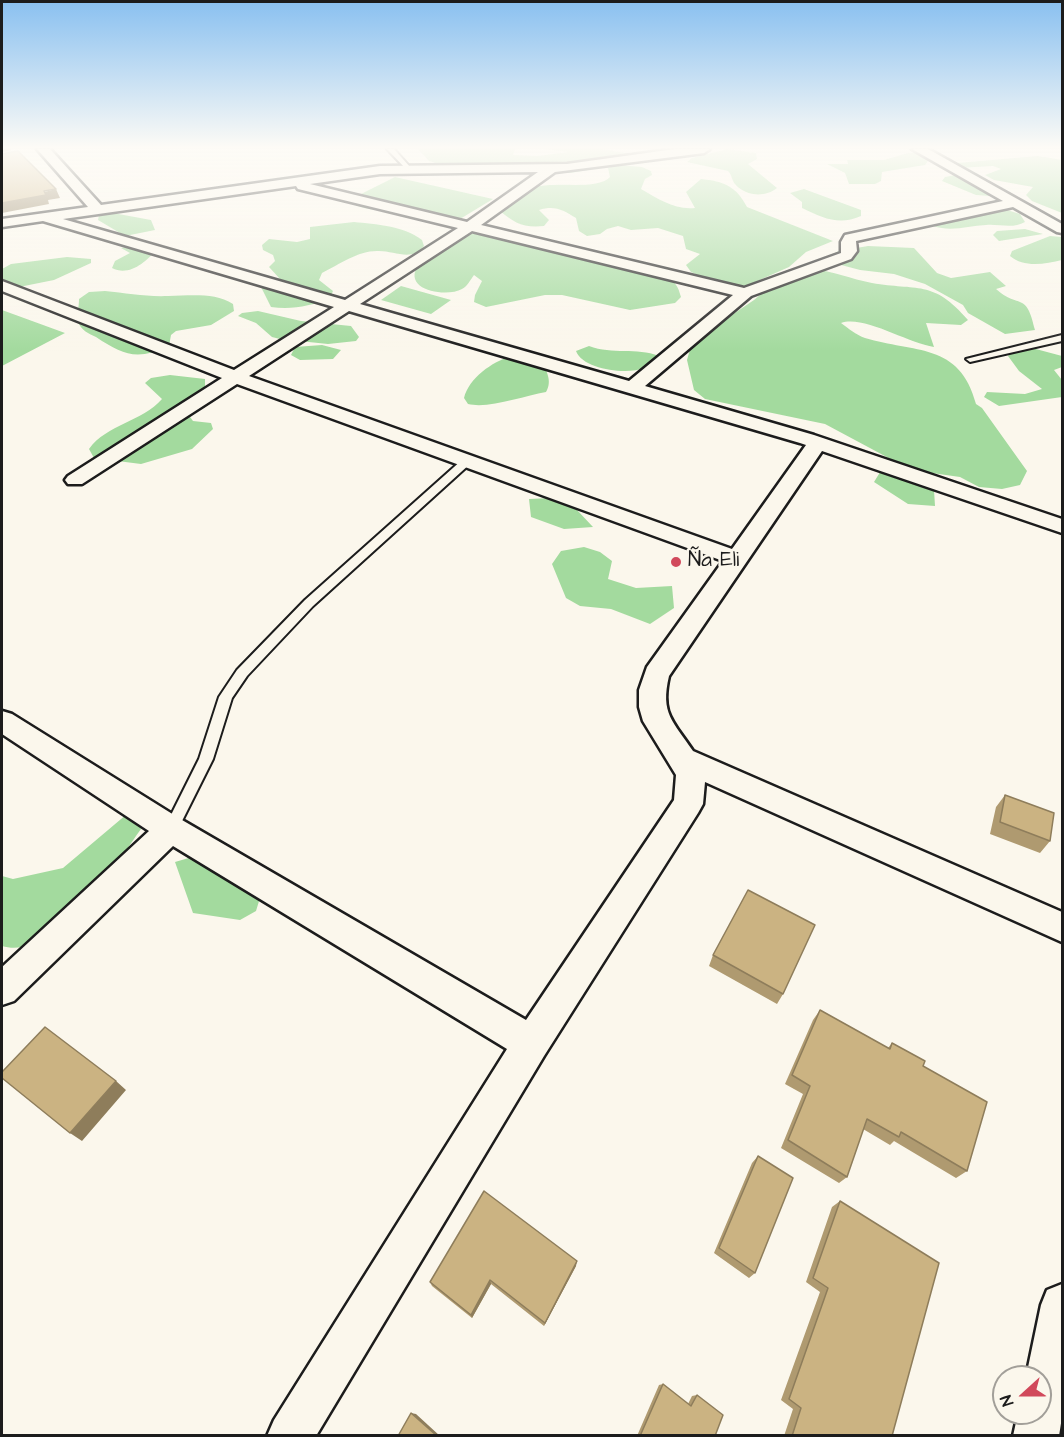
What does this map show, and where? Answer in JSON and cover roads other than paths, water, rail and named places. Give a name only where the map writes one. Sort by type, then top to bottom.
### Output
[{"type":"street","points":[[2,223],[49,216]]},
{"type":"street","points":[[429,216],[745,294]]},
{"type":"street","points":[[75,480],[484,216]]},
{"type":"street","points":[[632,388],[745,294],[838,260],[850,251],[848,242],[850,238],[948,216]]},
{"type":"street","points":[[1039,216],[1062,229]]},
{"type":"street","points":[[43,217],[818,443],[1062,526]]},
{"type":"street","points":[[2,286],[236,376],[736,558]]},
{"type":"street","points":[[290,1436],[531,1043],[688,804],[694,790],[694,778],[668,740],[652,706],[656,674],[818,443]]},
{"type":"street","points":[[2,721],[171,829],[531,1043]]},
{"type":"street","points":[[683,759],[1062,927]]},
{"type":"street","points":[[2,989],[171,829]]},
{"type":"street","points":[[1036,1436],[1062,1305]]},
{"type":"lane","points":[[970,359],[1062,338]]},
{"type":"lane","points":[[171,829],[206,759],[226,697],[242,674],[309,603],[467,461]]},
{"type":"place","name":"Ña Eli","points":[[676,562]]}]
